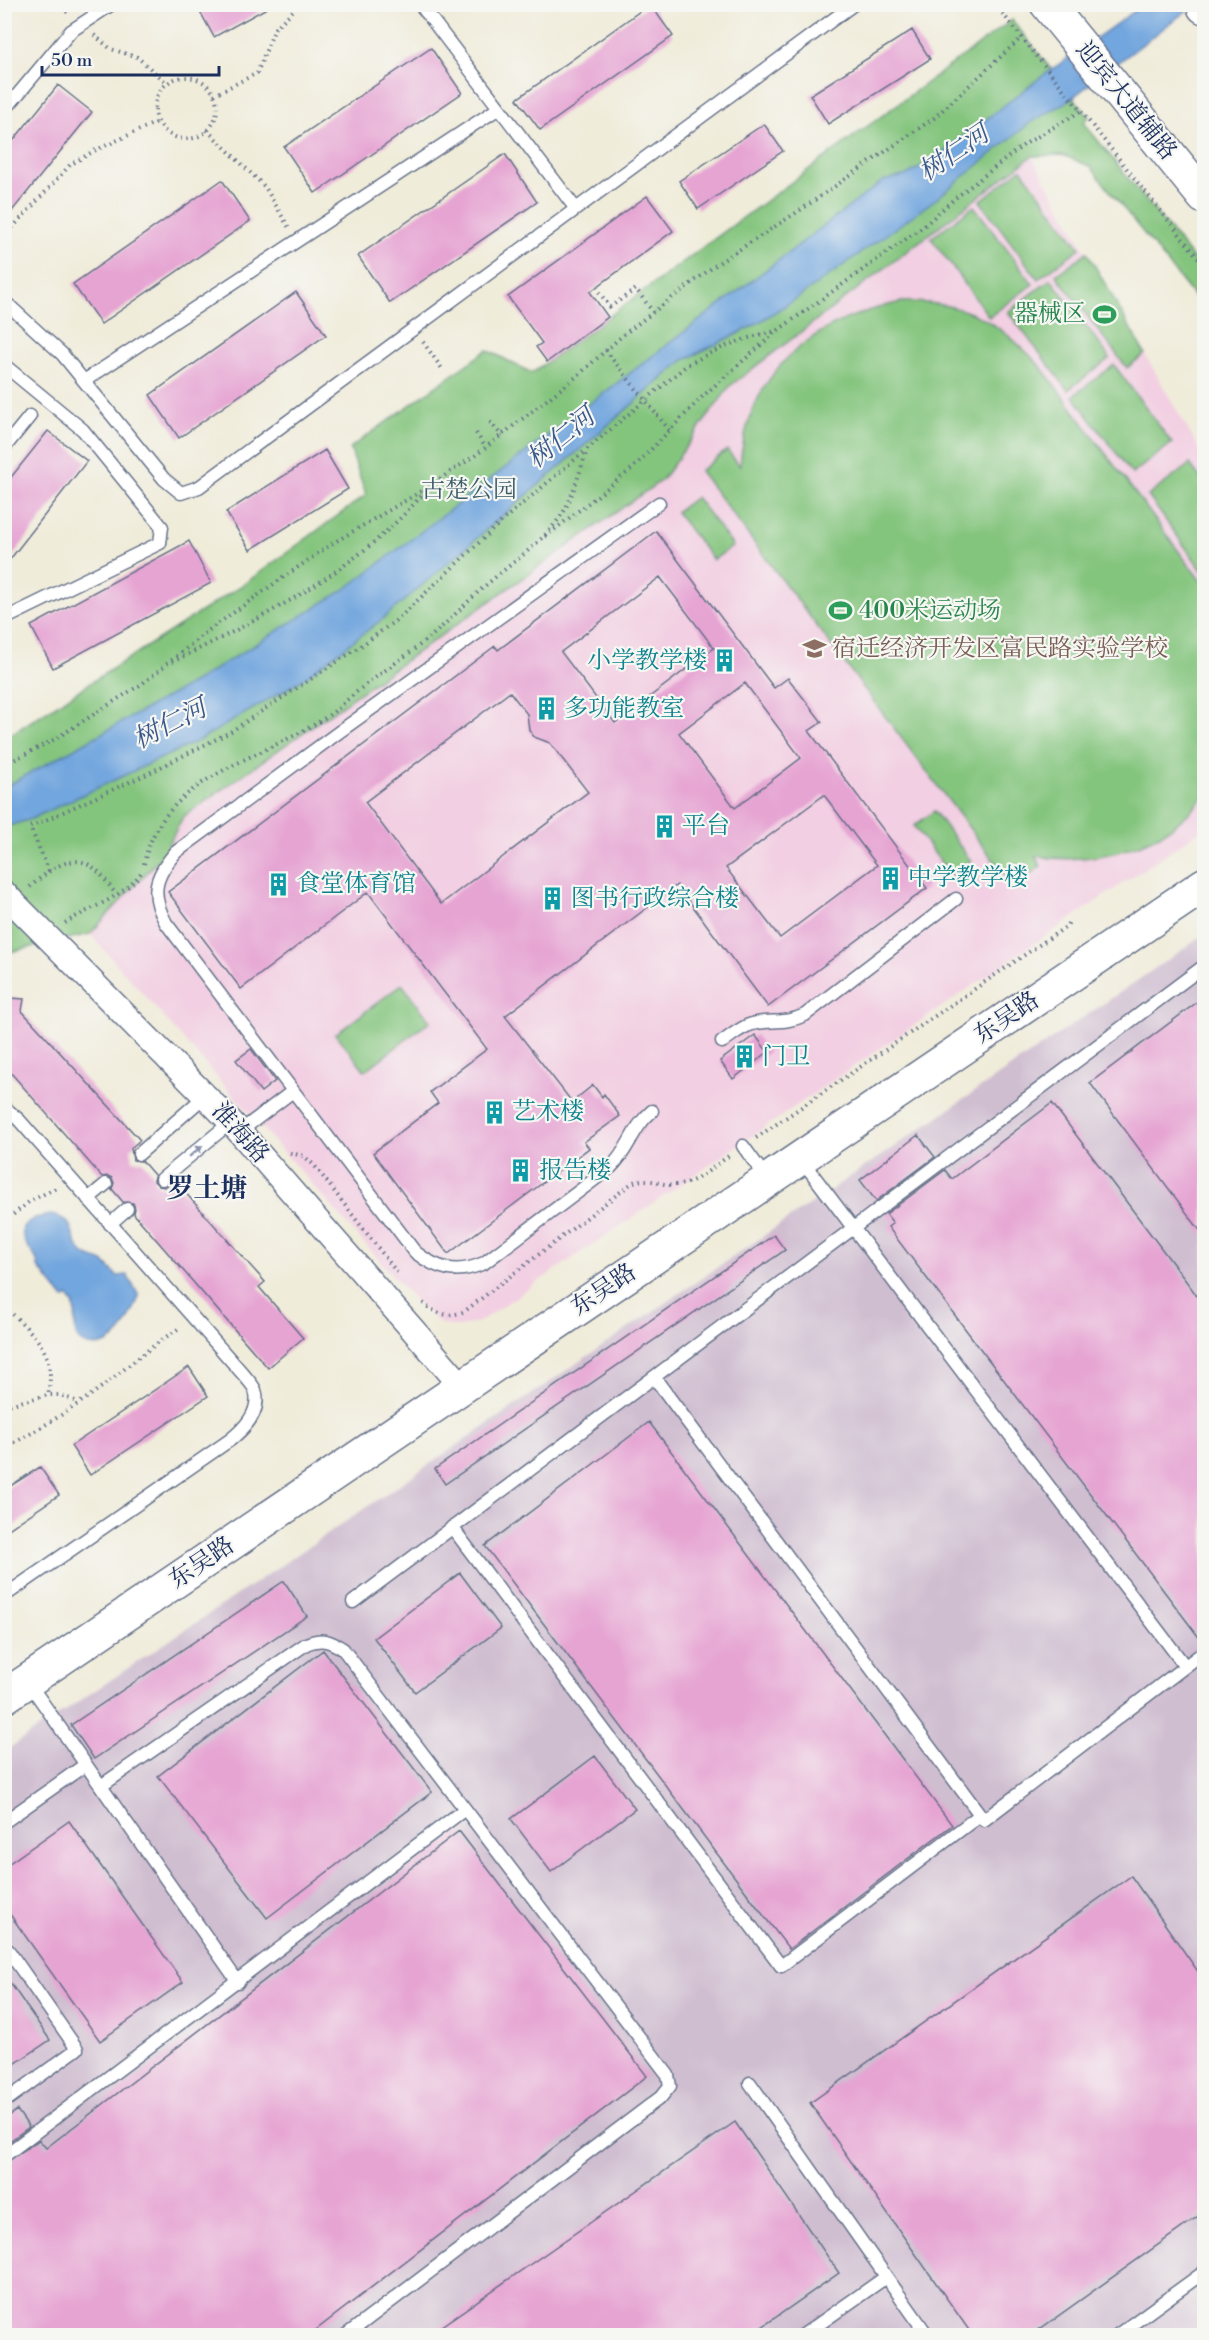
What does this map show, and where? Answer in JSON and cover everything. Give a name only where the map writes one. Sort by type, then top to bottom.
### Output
[{"type":"street","name":"迎宾大道辅路","points":[[1047,4],[1204,197]]},
{"type":"street","name":"东吴路","points":[[16,1689],[1204,885]]},
{"type":"street","name":"淮海路","points":[[9,897],[206,1095],[462,1386]]},
{"type":"lane","points":[[4,111],[71,31],[112,4]]},
{"type":"lane","points":[[420,4],[576,209]]},
{"type":"lane","points":[[4,301],[62,354],[164,479],[181,493],[199,487],[854,4]]},
{"type":"lane","points":[[84,381],[499,108]]},
{"type":"lane","points":[[4,365],[83,430],[162,527],[160,543],[4,619]]},
{"type":"lane","points":[[4,448],[30,416]]},
{"type":"lane","points":[[652,1111],[640,1120],[620,1158],[611,1167],[484,1263],[462,1271],[432,1265],[414,1252],[166,923],[155,897],[159,876],[176,852],[339,732],[659,503]]},
{"type":"lane","points":[[722,1042],[744,1027],[791,1021],[805,1015],[956,899]]},
{"type":"lane","points":[[353,1602],[1204,966]]},
{"type":"lane","points":[[162,1179],[235,1127],[293,1091]]},
{"type":"lane","points":[[140,1154],[206,1095]]},
{"type":"lane","points":[[4,1107],[19,1120],[195,1319],[255,1391],[254,1410],[245,1427],[230,1440],[4,1596]]},
{"type":"lane","points":[[743,1146],[768,1179]]},
{"type":"lane","points":[[800,1158],[1185,1666]]},
{"type":"lane","points":[[88,1199],[106,1184]]},
{"type":"lane","points":[[110,1224],[128,1209]]},
{"type":"lane","points":[[654,1377],[984,1820],[1204,1652]]},
{"type":"lane","points":[[453,1527],[781,1966],[980,1815]]},
{"type":"lane","points":[[100,1786],[306,1644],[319,1639],[332,1642],[343,1649],[668,2075],[670,2086],[661,2097],[345,2336]]},
{"type":"lane","points":[[16,1689],[85,1765],[238,1982]]},
{"type":"lane","points":[[4,1822],[85,1765]]},
{"type":"lane","points":[[4,2156],[465,1809]]},
{"type":"lane","points":[[4,1953],[8,1950],[77,2049],[4,2102]]},
{"type":"lane","points":[[750,2083],[927,2336]]},
{"type":"lane","points":[[1116,2336],[1204,2272]]},
{"type":"lane","points":[[802,2336],[886,2277]]},
{"type":"path","points":[[57,4],[111,49],[137,57],[167,83]]},
{"type":"path","points":[[214,95],[257,73],[276,28],[300,4]]},
{"type":"path","points":[[995,4],[1204,266]]},
{"type":"path","points":[[4,765],[55,739],[143,683],[209,630],[333,543],[429,486],[486,448],[653,312],[717,264],[934,118],[1021,38]]},
{"type":"path","points":[[185,76],[195,78],[204,82],[214,95],[217,109],[215,119],[207,130],[193,138],[183,139],[172,136],[157,122],[155,101],[167,83],[185,76]]},
{"type":"path","points":[[46,935],[133,883],[140,875],[147,850],[159,822],[171,808],[192,791],[236,763],[290,738],[332,713],[429,637],[492,580],[633,468],[703,396],[777,331],[915,233],[954,199],[1025,144],[1081,111]]},
{"type":"path","points":[[4,237],[70,165],[94,151],[157,122]]},
{"type":"path","points":[[207,130],[265,187],[297,241]]},
{"type":"path","points":[[599,292],[610,307],[636,289],[653,312]]},
{"type":"path","points":[[413,329],[443,370]]},
{"type":"path","points":[[49,871],[30,827],[145,775],[220,737],[309,681],[399,618],[503,520],[687,365],[744,338],[777,331]]},
{"type":"path","points":[[606,350],[669,430]]},
{"type":"path","points":[[490,423],[502,436]]},
{"type":"path","points":[[476,433],[486,448]]},
{"type":"path","points":[[535,545],[565,509],[587,449]]},
{"type":"path","points":[[163,666],[267,615],[310,588],[375,541],[414,504],[429,486]]},
{"type":"path","points":[[9,897],[49,871],[70,861],[88,864],[96,869],[116,894]]},
{"type":"path","points":[[420,1300],[434,1313],[442,1315],[465,1311],[632,1183],[640,1179],[672,1185],[688,1182],[1067,926],[1069,921]]},
{"type":"path","points":[[256,1151],[295,1153],[304,1156],[314,1165],[403,1279]]},
{"type":"path","points":[[4,1222],[30,1201],[71,1180]]},
{"type":"path","points":[[4,1306],[44,1346],[51,1379],[48,1395]]},
{"type":"path","points":[[4,1449],[31,1435],[105,1384],[157,1342],[195,1319]]},
{"type":"path","points":[[4,1406],[48,1395],[60,1395],[79,1402]]},
{"type":"shaded area","name":"宿迁经济开发区富民路实验学校","points":[[1032,156],[1204,458],[1204,828],[479,1322],[458,1327],[441,1324],[418,1304],[90,934],[163,855],[183,817],[662,480],[730,386]]},
{"type":"shaded area","points":[[1204,935],[1204,2335],[5,2336],[5,1751],[295,1556]]},
{"type":"green space","name":"古楚公园","points":[[1012,20],[1089,117],[1083,122],[1204,272],[1204,309],[1090,166],[1062,155],[1032,156],[730,386],[662,480],[183,817],[163,855],[90,934],[5,953],[5,738],[244,584],[366,495],[350,448],[487,350],[532,373]]},
{"type":"green space","points":[[1021,169],[1080,248],[1038,279],[980,201]]},
{"type":"green space","points":[[974,206],[1033,284],[989,317],[931,238]]},
{"type":"green space","name":"器械区","points":[[1087,252],[1145,354],[1127,368],[1056,275]]},
{"type":"green space","points":[[1051,279],[1110,358],[1068,390],[1008,312]]},
{"type":"green space","name":"400米运动场","points":[[902,302],[945,305],[963,310],[995,326],[1026,351],[1041,367],[1204,585],[1204,796],[1188,814],[1170,828],[1128,849],[1082,858],[1035,856],[1041,866],[1013,886],[700,471],[727,450],[740,466],[746,432],[756,402],[771,377],[791,355],[814,336],[840,322],[870,310]]},
{"type":"green space","points":[[1114,365],[1172,443],[1132,474],[1073,396]]},
{"type":"green space","points":[[1190,464],[1204,483],[1204,573],[1148,496]]},
{"type":"green space","points":[[696,497],[733,546],[713,560],[676,512]]},
{"type":"green space","points":[[934,811],[971,861],[951,876],[914,826]]},
{"type":"green space","points":[[402,984],[430,1021],[365,1071],[336,1034]]},
{"type":"water","name":"树仁河","points":[[1143,5],[1194,5],[1065,103],[1031,122],[936,199],[796,299],[753,326],[684,360],[384,618],[300,681],[200,740],[31,819],[5,827],[5,787],[196,681],[347,588],[883,181],[907,175],[933,160],[1041,77]]},
{"type":"water","points":[[50,1215],[59,1217],[69,1224],[84,1254],[103,1262],[117,1276],[127,1275],[139,1296],[122,1330],[107,1343],[89,1345],[79,1340],[75,1332],[75,1313],[72,1302],[68,1296],[64,1299],[38,1267],[35,1257],[26,1245],[23,1227],[35,1218]]},
{"type":"building","points":[[196,4],[274,4],[214,37]]},
{"type":"building","points":[[650,4],[673,36],[540,130],[517,99]]},
{"type":"building","points":[[912,30],[930,59],[828,124],[810,95]]},
{"type":"building","points":[[431,48],[462,93],[315,193],[284,147]]},
{"type":"building","points":[[58,85],[92,112],[4,221],[4,152]]},
{"type":"building","points":[[764,124],[783,151],[698,209],[679,181]]},
{"type":"building","points":[[505,154],[537,202],[390,303],[358,256]]},
{"type":"building","points":[[222,180],[250,221],[101,324],[73,284]]},
{"type":"building","points":[[647,196],[673,231],[590,292],[608,317],[547,362],[536,347],[542,343],[508,297]]},
{"type":"building","points":[[296,292],[326,335],[179,438],[150,395]]},
{"type":"building","points":[[48,431],[87,461],[4,567],[4,486]]},
{"type":"building","points":[[325,450],[348,489],[250,550],[226,512]]},
{"type":"building","points":[[656,531],[774,688],[788,678],[822,722],[809,731],[927,888],[768,1007],[677,885],[505,1016],[572,1102],[593,1085],[602,1097],[604,1094],[620,1116],[584,1142],[589,1148],[448,1254],[373,1153],[438,1103],[430,1092],[487,1049],[368,892],[241,989],[168,892],[495,646],[498,650]],"holes":[[[660,577],[714,648],[615,723],[561,652]],[[745,683],[801,758],[735,808],[679,733]],[[510,692],[527,714],[529,730],[534,737],[550,743],[588,792],[441,904],[365,802]],[[824,795],[877,865],[780,938],[726,868]]]},
{"type":"building","points":[[189,541],[211,583],[53,668],[31,626]]},
{"type":"building","points":[[4,992],[10,998],[24,999],[22,1011],[140,1140],[131,1148],[133,1160],[142,1161],[155,1176],[154,1181],[159,1186],[165,1187],[174,1180],[265,1282],[259,1287],[303,1338],[268,1368],[134,1214],[133,1203],[123,1202],[112,1189],[114,1183],[112,1178],[102,1177],[4,1065]]},
{"type":"building","points":[[1204,997],[1204,1236],[1090,1083]]},
{"type":"building","name":"门卫","points":[[755,1035],[768,1052],[733,1079],[720,1061]]},
{"type":"building","points":[[251,1049],[275,1081],[261,1092],[236,1060]]},
{"type":"building","points":[[1052,1103],[1204,1305],[1204,1644],[888,1227],[893,1223],[886,1214],[945,1170],[952,1179]]},
{"type":"building","points":[[918,1135],[935,1157],[876,1201],[860,1180]]},
{"type":"building","points":[[774,1235],[785,1250],[445,1484],[435,1469]]},
{"type":"building","points":[[189,1367],[208,1396],[90,1475],[71,1446]]},
{"type":"building","points":[[649,1422],[952,1825],[789,1949],[485,1546]]},
{"type":"building","points":[[40,1467],[59,1495],[4,1532],[4,1490]]},
{"type":"building","points":[[460,1573],[501,1628],[415,1692],[374,1638]]},
{"type":"building","points":[[284,1581],[307,1616],[94,1759],[71,1725]]},
{"type":"building","points":[[323,1650],[432,1792],[267,1918],[158,1776]]},
{"type":"building","points":[[595,1756],[635,1809],[551,1872],[511,1819]]},
{"type":"building","points":[[69,1821],[183,1982],[100,2041],[4,1906],[4,1867]]},
{"type":"building","points":[[459,1831],[647,2076],[308,2336],[4,2336],[4,2164],[39,2140],[46,2148]]},
{"type":"building","points":[[1131,1876],[1204,1980],[1204,2212],[1030,2336],[973,2336],[810,2103]]},
{"type":"building","points":[[4,1974],[50,2040],[4,2071]]},
{"type":"building","points":[[17,2110],[29,2127],[4,2145],[4,2120]]},
{"type":"building","points":[[735,2122],[839,2273],[749,2336],[427,2336]]},
{"type":"place","name":"器械区","points":[[1104,314]]},
{"type":"place","name":"400米运动场","points":[[841,611]]},
{"type":"place","name":"宿迁经济开发区富民路实验学校","points":[[814,649]]},
{"type":"place","name":"小学教学楼","points":[[725,661]]},
{"type":"place","name":"多功能教室","points":[[546,709]]},
{"type":"place","name":"平台","points":[[664,826]]},
{"type":"place","name":"中学教学楼","points":[[890,878]]},
{"type":"place","name":"食堂体育馆","points":[[278,884]]},
{"type":"place","name":"图书行政综合楼","points":[[553,899]]},
{"type":"place","name":"门卫","points":[[744,1057]]},
{"type":"place","name":"艺术楼","points":[[494,1112]]},
{"type":"place","name":"报告楼","points":[[521,1171]]},
{"type":"district","name":"罗土塘","points":[[207,1189]]}]
